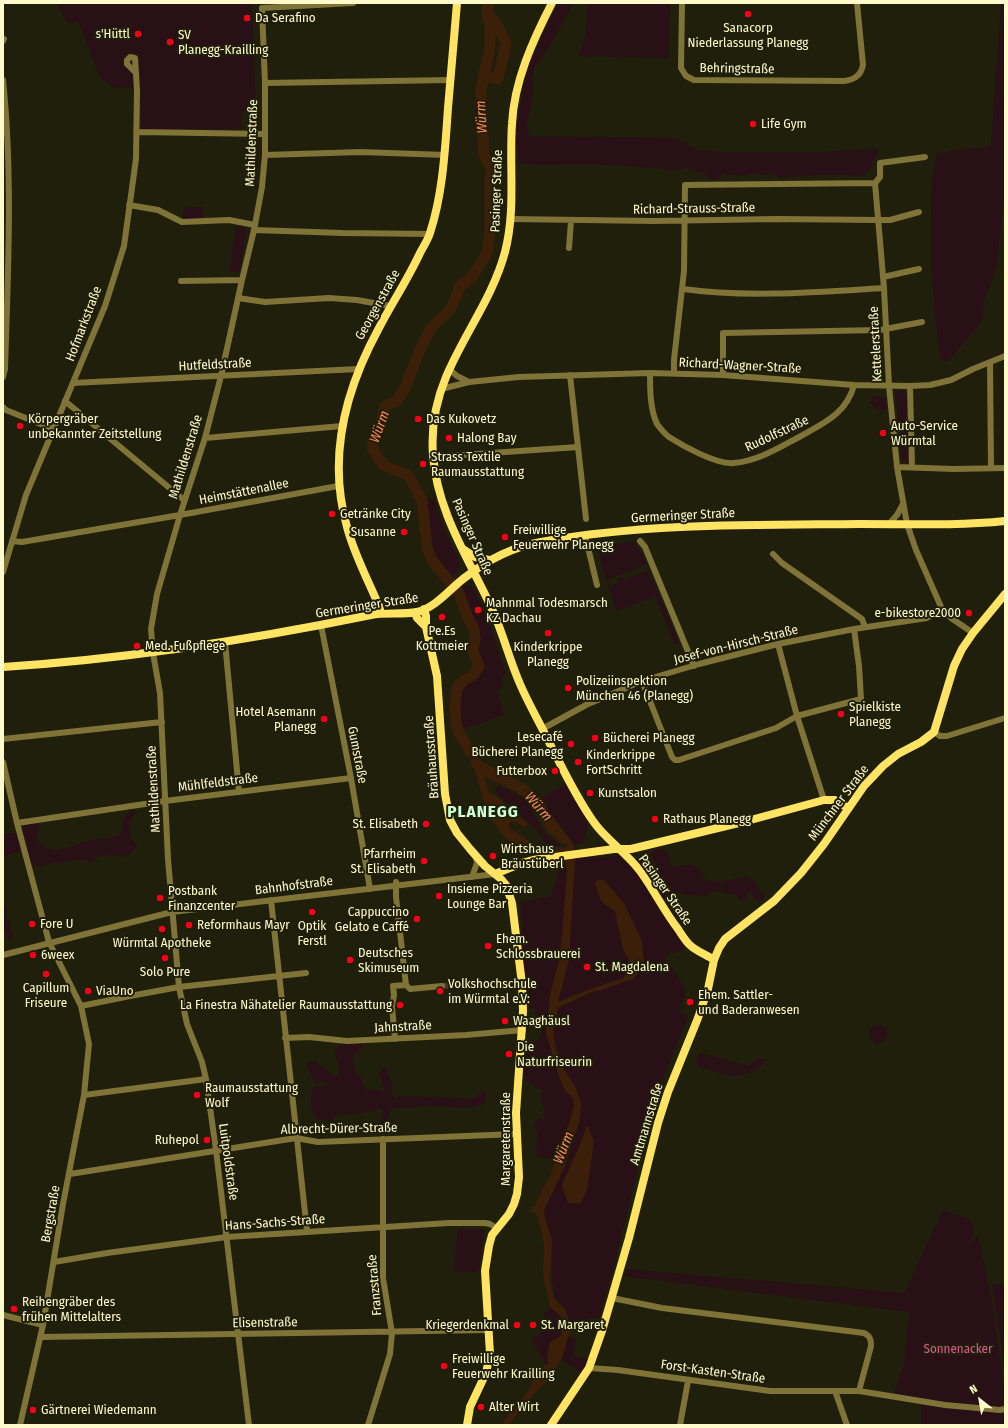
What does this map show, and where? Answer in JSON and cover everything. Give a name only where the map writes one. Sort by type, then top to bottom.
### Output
[{"type":"main road","name":"Georgenstraße","points":[[381,613],[354,550],[346,526],[338,486],[338,455],[342,426],[350,392],[358,369],[390,306],[430,234],[439,194],[445,155],[457,3]]},
{"type":"main road","name":"Pasinger Straße","points":[[552,3],[537,32],[528,55],[516,96],[512,122],[510,219],[505,252],[494,284],[449,369],[438,401],[434,426],[433,457],[435,475],[451,527],[493,611],[520,684],[581,803],[604,834],[622,850],[640,871],[668,917],[691,946],[714,960]]},
{"type":"main road","name":"Germeringer Straße","points":[[3,667],[153,653],[225,642],[381,613],[415,612],[424,609],[489,560],[508,551],[527,545],[585,535],[675,527],[718,525],[907,524],[1005,520]]},
{"type":"main road","points":[[461,548],[475,557],[489,560]]},
{"type":"main road","points":[[934,732],[954,666],[962,649],[1005,594]]},
{"type":"main road","name":"Bräuhausstraße","points":[[424,609],[426,616],[426,627],[437,676],[445,794],[450,820],[476,857],[506,885],[512,903],[522,984],[522,1031]]},
{"type":"main road","name":"Bräuhausstraße","points":[[415,612],[417,618],[426,627]]},
{"type":"main road","name":"Münchner Straße","points":[[714,960],[725,939],[774,901],[801,873],[824,844],[864,786],[883,766],[898,754],[921,742],[934,732]]},
{"type":"main road","name":"Bahnhofstraße","points":[[495,874],[533,860],[631,849],[824,800],[835,800],[848,808]]},
{"type":"main road","points":[[598,852],[603,844],[604,834]]},
{"type":"main road","name":"Amtmannstraße","points":[[551,1425],[588,1368],[602,1331],[629,1238],[658,1122],[668,1092],[698,1018],[708,989],[714,960]]},
{"type":"main road","name":"Margaretenstraße","points":[[467,1425],[470,1407],[481,1385],[489,1360],[489,1330],[485,1271],[489,1246],[492,1236],[497,1228],[509,1214],[517,1194],[519,1177],[516,1113],[522,1031]]},
{"type":"street","name":"Mathildenstraße","points":[[180,987],[172,912],[160,693],[153,653],[151,629],[156,598],[184,500],[205,438],[221,376],[255,227],[262,187],[265,154],[265,83],[262,8],[353,3]]},
{"type":"street","name":"Behringstraße","points":[[682,3],[681,68],[686,76],[694,80],[844,81],[850,80],[860,74],[863,65],[857,3]]},
{"type":"street","name":"Hofmarkstraße","points":[[3,572],[26,496],[105,306],[124,246],[136,159],[136,73]]},
{"type":"street","points":[[3,80],[8,142],[9,189],[7,313],[5,369],[3,377]]},
{"type":"street","points":[[265,83],[451,80]]},
{"type":"street","points":[[137,132],[265,134]]},
{"type":"street","points":[[265,154],[361,152],[445,155]]},
{"type":"street","points":[[674,373],[674,360],[683,289],[685,221],[684,185],[875,183],[880,177],[880,163],[925,157]]},
{"type":"street","name":"Kettelerstraße","points":[[875,183],[884,288],[889,386],[897,467],[907,524],[916,550],[942,609],[951,618],[973,633]]},
{"type":"street","points":[[129,205],[158,210],[182,222],[230,220],[255,227],[343,233],[430,234]]},
{"type":"street","name":"Richard-Strauss-Straße","points":[[510,219],[571,221],[777,219],[890,220],[919,212]]},
{"type":"street","points":[[569,248],[571,221]]},
{"type":"street","points":[[883,277],[918,269]]},
{"type":"street","points":[[181,281],[242,280]]},
{"type":"street","points":[[683,289],[697,291],[762,293],[884,288]]},
{"type":"street","points":[[238,298],[265,302],[328,298],[357,300],[390,306]]},
{"type":"street","points":[[722,375],[724,333],[885,330],[922,322]]},
{"type":"street","name":"Richard-Wagner-Straße","points":[[441,389],[468,382],[518,377],[650,373],[722,375],[854,385],[930,385],[951,380],[1005,356]]},
{"type":"street","points":[[990,362],[991,468]]},
{"type":"street","name":"Hutfeldstraße","points":[[73,383],[358,369]]},
{"type":"street","points":[[449,369],[457,376],[468,382]]},
{"type":"street","name":"Rudolfstraße","points":[[650,373],[653,413],[658,424],[668,436],[705,456],[727,463],[747,461],[762,456],[822,424],[836,415],[848,401],[854,385]]},
{"type":"street","points":[[570,375],[586,519]]},
{"type":"street","points":[[910,386],[912,467]]},
{"type":"street","points":[[65,401],[184,500]]},
{"type":"street","points":[[3,407],[6,410],[53,429]]},
{"type":"street","points":[[205,438],[342,426]]},
{"type":"street","points":[[433,457],[578,447]]},
{"type":"street","points":[[897,467],[954,469],[1005,468]]},
{"type":"street","name":"Heimstättenallee","points":[[12,541],[22,542],[338,486]]},
{"type":"street","points":[[889,524],[897,515],[903,504]]},
{"type":"street","points":[[585,535],[597,585]]},
{"type":"street","points":[[640,541],[647,551],[694,666]]},
{"type":"street","points":[[773,554],[782,563],[862,619],[865,627]]},
{"type":"street","name":"Josef-von-Hirsch-Straße","points":[[542,729],[586,705],[642,680],[778,644],[865,627],[927,618],[942,609]]},
{"type":"street","name":"Gumstraße","points":[[321,625],[370,889]]},
{"type":"street","points":[[642,680],[670,752],[675,760],[679,760],[776,728],[797,716],[861,699],[859,666],[854,629]]},
{"type":"street","points":[[225,642],[239,792]]},
{"type":"street","points":[[778,644],[797,716],[824,800]]},
{"type":"street","points":[[934,732],[940,736],[947,736],[1003,721]]},
{"type":"street","points":[[3,739],[162,722]]},
{"type":"street","points":[[3,762],[17,822],[49,942]]},
{"type":"street","name":"Mühlfeldstraße","points":[[17,822],[165,801],[350,778]]},
{"type":"street","points":[[472,877],[477,862],[476,857]]},
{"type":"street","name":"Bahnhofstraße","points":[[3,955],[49,942],[172,912],[370,889],[397,884],[495,874]]},
{"type":"street","points":[[397,884],[396,897],[406,985]]},
{"type":"street","points":[[271,900],[278,976],[307,1231]]},
{"type":"street","name":"Bergstraße","points":[[20,1425],[44,1325],[63,1204],[84,1095],[89,1044],[81,1006],[49,942]]},
{"type":"street","points":[[81,1006],[180,987],[306,973]]},
{"type":"street","points":[[395,1039],[392,1007],[394,995],[393,986],[406,985],[410,988],[442,986]]},
{"type":"street","name":"Luitpoldstraße","points":[[180,987],[187,1024],[202,1062],[206,1079],[227,1237],[249,1425]]},
{"type":"street","name":"Jahnstraße","points":[[285,1038],[309,1037],[347,1041],[522,1031]]},
{"type":"street","points":[[84,1095],[206,1079]]},
{"type":"street","name":"Albrecht-Dürer-Straße","points":[[70,1174],[296,1138],[318,1142],[516,1134]]},
{"type":"street","name":"Franzstraße","points":[[368,1425],[390,1354],[392,1333],[383,1278],[383,1139]]},
{"type":"street","name":"Hans-Sachs-Straße","points":[[54,1262],[129,1249],[227,1237],[449,1223],[485,1223],[497,1228]]},
{"type":"street","points":[[612,1298],[662,1308],[864,1333],[868,1335],[871,1340],[871,1346],[859,1391]]},
{"type":"street","points":[[3,1315],[44,1325]]},
{"type":"street","name":"Elisenstraße","points":[[41,1337],[392,1333],[489,1330]]},
{"type":"street","name":"Forst-Kasten-Straße","points":[[588,1368],[618,1370],[688,1381],[770,1391],[859,1391],[945,1405],[1000,1410],[1005,1409]]},
{"type":"street","points":[[680,1425],[688,1381]]},
{"type":"street","points":[[835,1391],[847,1425]]},
{"type":"green space","name":"SV Planegg-Krailling","points":[[57,3],[252,3],[256,110],[241,111],[241,129],[142,129],[141,88],[112,87],[100,77],[78,21],[67,23]]},
{"type":"green space","points":[[558,3],[574,3],[540,62],[534,68],[531,107],[527,122],[527,131],[530,136],[673,138],[698,150],[723,152],[819,152],[876,149],[879,150],[878,155],[876,156],[869,171],[861,176],[820,175],[780,178],[771,172],[767,175],[762,175],[758,172],[740,175],[723,173],[715,180],[711,180],[704,173],[687,168],[675,170],[621,165],[522,164],[517,160],[518,154],[515,142],[523,87],[530,61]]},
{"type":"green space","points":[[588,3],[670,3],[668,58],[579,56],[586,35]]},
{"type":"green space","points":[[1001,3],[1005,3],[1005,191],[996,269],[984,301],[982,321],[948,361],[941,361],[935,315],[931,244],[933,173],[937,153],[991,146]]},
{"type":"green space","points":[[253,140],[259,142],[257,172],[245,172],[245,151],[252,151]]},
{"type":"green space","points":[[203,207],[203,218],[183,219],[183,208]]},
{"type":"green space","points":[[236,226],[247,229],[239,273],[230,271]]},
{"type":"green space","points":[[899,391],[906,391],[910,462],[902,461],[901,459],[896,397]]},
{"type":"green space","points":[[870,396],[886,397],[886,410],[879,410],[870,403],[873,399]]},
{"type":"green space","points":[[434,498],[444,528],[460,564],[458,570],[451,578],[433,557],[430,546],[425,500]]},
{"type":"green space","points":[[635,542],[647,564],[606,581],[597,546]]},
{"type":"green space","points":[[649,570],[679,643],[675,645],[655,596],[617,611],[608,587],[618,583],[617,579],[622,577],[624,580]]},
{"type":"green space","points":[[470,585],[474,589],[490,625],[506,674],[501,677],[503,687],[497,692],[504,715],[463,729],[460,718],[458,699],[459,693],[464,684],[476,675],[482,667],[476,650],[479,639],[476,627],[470,617],[467,604],[460,589],[464,586]]},
{"type":"green space","points":[[566,784],[588,825],[583,843],[575,845],[540,799]]},
{"type":"green space","points":[[499,785],[522,797],[529,805],[545,834],[561,845],[549,847],[537,830],[495,790]]},
{"type":"green space","points":[[131,810],[137,811],[129,823],[131,839],[137,845],[134,851],[126,856],[105,855],[97,857],[90,863],[84,859],[53,863],[38,867],[32,865],[23,838],[22,828],[29,824],[35,823],[40,828],[37,836],[38,840],[43,846],[58,850],[88,841],[113,837],[121,834],[124,818]]},
{"type":"green space","points":[[16,833],[22,848],[18,852],[3,856],[3,834]]},
{"type":"green space","points":[[658,849],[667,851],[672,867],[693,865],[699,870],[706,881],[719,882],[748,877],[754,880],[762,894],[766,896],[759,902],[755,899],[751,892],[748,892],[745,900],[740,901],[735,893],[728,894],[714,890],[705,896],[687,895],[677,892],[661,900],[639,865],[639,857],[655,873],[659,870],[650,853]]},
{"type":"green space","points":[[620,856],[637,874],[663,916],[684,942],[682,944],[684,947],[681,951],[670,953],[665,957],[686,991],[679,1011],[688,1016],[657,1094],[615,1262],[599,1318],[586,1319],[575,1326],[570,1325],[565,1308],[555,1298],[552,1278],[552,1235],[542,1214],[557,1161],[539,1157],[537,1153],[538,1134],[534,1127],[537,1120],[541,1118],[544,1120],[544,1109],[541,1098],[543,1091],[542,1089],[534,1087],[532,1083],[524,1080],[522,1075],[525,1065],[527,1045],[532,1046],[540,1038],[546,1017],[535,1015],[536,1009],[534,1007],[532,1009],[529,1008],[525,997],[521,902],[552,896],[551,894],[557,877],[557,864],[572,859]]},
{"type":"green space","points":[[3,905],[5,905],[13,939],[9,939],[3,932]]},
{"type":"green space","points":[[874,1025],[882,1025],[887,1030],[885,1041],[882,1043],[874,1043],[869,1038],[869,1030]]},
{"type":"green space","points":[[343,1043],[349,1045],[361,1043],[363,1045],[361,1049],[352,1057],[356,1073],[362,1080],[361,1083],[364,1088],[368,1090],[372,1089],[384,1092],[385,1089],[379,1074],[384,1067],[388,1070],[387,1072],[392,1082],[391,1094],[396,1098],[403,1096],[415,1096],[471,1099],[477,1098],[478,1094],[484,1090],[486,1093],[485,1103],[472,1107],[424,1106],[393,1109],[390,1111],[388,1119],[389,1126],[386,1128],[381,1124],[384,1112],[382,1109],[377,1108],[362,1113],[335,1115],[330,1122],[325,1119],[320,1120],[313,1114],[311,1103],[313,1087],[328,1084],[326,1081],[317,1083],[312,1077],[307,1066],[309,1062],[314,1060],[334,1076],[339,1076],[335,1050]]},
{"type":"green space","points":[[701,1053],[749,1066],[757,1059],[766,1059],[763,1064],[748,1074],[734,1076],[698,1066],[696,1058]]},
{"type":"green space","points":[[943,1210],[970,1220],[973,1226],[974,1230],[972,1238],[960,1253],[978,1236],[992,1301],[1002,1374],[1005,1382],[1005,1407],[998,1408],[893,1396],[904,1364],[910,1312],[623,1276],[627,1269],[904,1293]]},
{"type":"green space","points":[[458,1229],[484,1229],[479,1272],[454,1272]]},
{"type":"green space","name":"Sonnenacker","points":[[992,1284],[1005,1285],[1005,1376],[1004,1374]]},
{"type":"green space","points":[[550,1307],[560,1316],[563,1325],[561,1336],[550,1342],[547,1360],[549,1363],[547,1366],[531,1340],[541,1333],[548,1323],[544,1313]]},
{"type":"green space","points":[[568,1337],[576,1338],[573,1356],[588,1359],[581,1373],[561,1359]]},
{"type":"green space","points":[[921,1405],[960,1409],[1005,1411],[1005,1425],[921,1425]]},
{"type":"water","points":[[464,741],[470,743],[481,764],[489,792],[497,796],[516,816],[527,822],[528,826],[524,827],[514,821],[510,822],[508,826],[509,828],[544,850],[564,848],[568,846],[566,843],[563,844],[548,832],[529,800],[537,796],[572,842],[575,861],[569,960],[558,1002],[623,978],[630,966],[629,960],[623,949],[615,911],[603,903],[598,892],[595,882],[599,880],[604,880],[624,903],[642,941],[644,966],[633,979],[592,992],[558,1008],[553,1032],[556,1049],[564,1069],[576,1088],[581,1103],[580,1120],[564,1168],[544,1210],[552,1241],[550,1282],[554,1299],[565,1309],[569,1321],[570,1331],[562,1358],[549,1376],[548,1381],[536,1391],[509,1425],[502,1425],[514,1407],[525,1396],[539,1371],[549,1363],[547,1360],[550,1342],[561,1336],[564,1321],[562,1317],[550,1307],[543,1274],[544,1245],[542,1233],[536,1213],[531,1212],[532,1207],[535,1207],[537,1200],[551,1174],[574,1106],[573,1099],[564,1089],[555,1065],[546,1032],[550,995],[559,961],[567,873],[564,851],[541,853],[524,851],[508,841],[488,816],[471,758]]},
{"type":"water","points":[[586,1126],[588,1127],[594,1141],[587,1190],[580,1204],[568,1203],[562,1185],[584,1135]]},
{"type":"waterway","name":"Würm","points":[[471,753],[459,733],[456,723],[455,704],[457,688],[462,682],[474,674],[479,666],[473,651],[475,639],[474,629],[468,618],[459,593],[432,560],[427,548],[422,500],[408,475],[383,465],[372,448],[375,435],[380,428],[385,406],[397,401],[405,388],[419,352],[431,328],[451,309],[460,286],[472,277],[487,254],[490,229],[490,178],[492,168],[484,156],[481,89],[490,48],[490,27],[487,13],[488,3]]},
{"type":"waterway","name":"Würm","points":[[484,75],[498,79],[506,44],[497,24],[487,13]]},
{"type":"waterway","name":"Würm","points":[[476,763],[485,770],[524,790],[542,809]]},
{"type":"tunnel","points":[[442,986],[458,985]]},
{"type":"place","name":"Sanacorp Niederlassung Planegg","points":[[748,14]]},
{"type":"place","name":"Da Serafino","points":[[247,18]]},
{"type":"place","name":"s'Hüttl","points":[[138,34]]},
{"type":"place","name":"SV Planegg-Krailling","points":[[170,42]]},
{"type":"place","name":"Life Gym","points":[[753,124]]},
{"type":"place","name":"Das Kukovetz","points":[[418,419]]},
{"type":"place","name":"Körpergräber unbekannter Zeitstellung","points":[[20,426]]},
{"type":"place","name":"Auto-Service Würmtal","points":[[883,433]]},
{"type":"place","name":"Halong Bay","points":[[449,438]]},
{"type":"place","name":"Strass Textile Raumausstattung","points":[[423,464]]},
{"type":"place","name":"Getränke City","points":[[332,514]]},
{"type":"place","name":"Susanne","points":[[404,532]]},
{"type":"place","name":"Freiwillige Feuerwehr Planegg","points":[[505,537]]},
{"type":"place","name":"Mahnmal Todesmarsch KZ Dachau","points":[[478,610]]},
{"type":"place","name":"e-bikestore2000","points":[[969,613]]},
{"type":"place","name":"Pe.Es Kottmeier","points":[[442,617]]},
{"type":"place","name":"Kinderkrippe Planegg","points":[[548,633]]},
{"type":"place","name":"Med. Fußpflege","points":[[137,646]]},
{"type":"place","name":"Polizeiinspektion München 46 (Planegg)","points":[[568,688]]},
{"type":"place","name":"Spielkiste Planegg","points":[[841,714]]},
{"type":"place","name":"Hotel Asemann Planegg","points":[[324,719]]},
{"type":"place","name":"Bücherei Planegg","points":[[595,738]]},
{"type":"place","name":"Lesecafé Bücherei Planegg","points":[[571,744]]},
{"type":"place","name":"Kinderkrippe FortSchritt","points":[[578,762]]},
{"type":"place","name":"Futterbox","points":[[555,771]]},
{"type":"place","name":"Kunstsalon","points":[[590,793]]},
{"type":"place","name":"Rathaus Planegg","points":[[655,819]]},
{"type":"place","name":"St. Elisabeth","points":[[426,824]]},
{"type":"place","name":"Wirtshaus Bräustüberl","points":[[493,856]]},
{"type":"place","name":"Pfarrheim St. Elisabeth","points":[[424,861]]},
{"type":"place","name":"Insieme Pizzeria Lounge Bar","points":[[439,896]]},
{"type":"place","name":"Postbank Finanzcenter","points":[[160,898]]},
{"type":"place","name":"Optik Ferstl","points":[[312,912]]},
{"type":"place","name":"Cappuccino Gelato e Caffé","points":[[417,919]]},
{"type":"place","name":"Fore U","points":[[32,924]]},
{"type":"place","name":"Reformhaus Mayr","points":[[189,925]]},
{"type":"place","name":"Würmtal Apotheke","points":[[162,929]]},
{"type":"place","name":"Ehem. Schlossbrauerei","points":[[488,946]]},
{"type":"place","name":"6weex","points":[[33,955]]},
{"type":"place","name":"Solo Pure","points":[[165,958]]},
{"type":"place","name":"Deutsches Skimuseum","points":[[350,960]]},
{"type":"place","name":"St. Magdalena","points":[[587,967]]},
{"type":"place","name":"Capillum Friseure","points":[[46,974]]},
{"type":"place","name":"ViaUno","points":[[88,991]]},
{"type":"place","name":"Volkshochschule im Würmtal e.V:","points":[[440,991]]},
{"type":"place","name":"Ehem. Sattler- und Baderanwesen","points":[[690,1002]]},
{"type":"place","name":"La Finestra Nähatelier Raumausstattung","points":[[400,1005]]},
{"type":"place","name":"Waaghäusl","points":[[505,1021]]},
{"type":"place","name":"Die Naturfriseurin","points":[[509,1054]]},
{"type":"place","name":"Raumausstattung Wolf","points":[[197,1095]]},
{"type":"place","name":"Ruhepol","points":[[207,1140]]},
{"type":"place","name":"Reihengräber des frühen Mittelalters","points":[[14,1309]]},
{"type":"place","name":"Kriegerdenkmal","points":[[517,1325]]},
{"type":"place","name":"St. Margaret","points":[[533,1325]]},
{"type":"place","name":"Freiwillige Feuerwehr Krailling","points":[[444,1366]]},
{"type":"place","name":"Alter Wirt","points":[[481,1407]]},
{"type":"place","name":"Gärtnerei Wiedemann","points":[[33,1410]]},
{"type":"district","name":"PLANEGG","points":[[483,812]]}]
